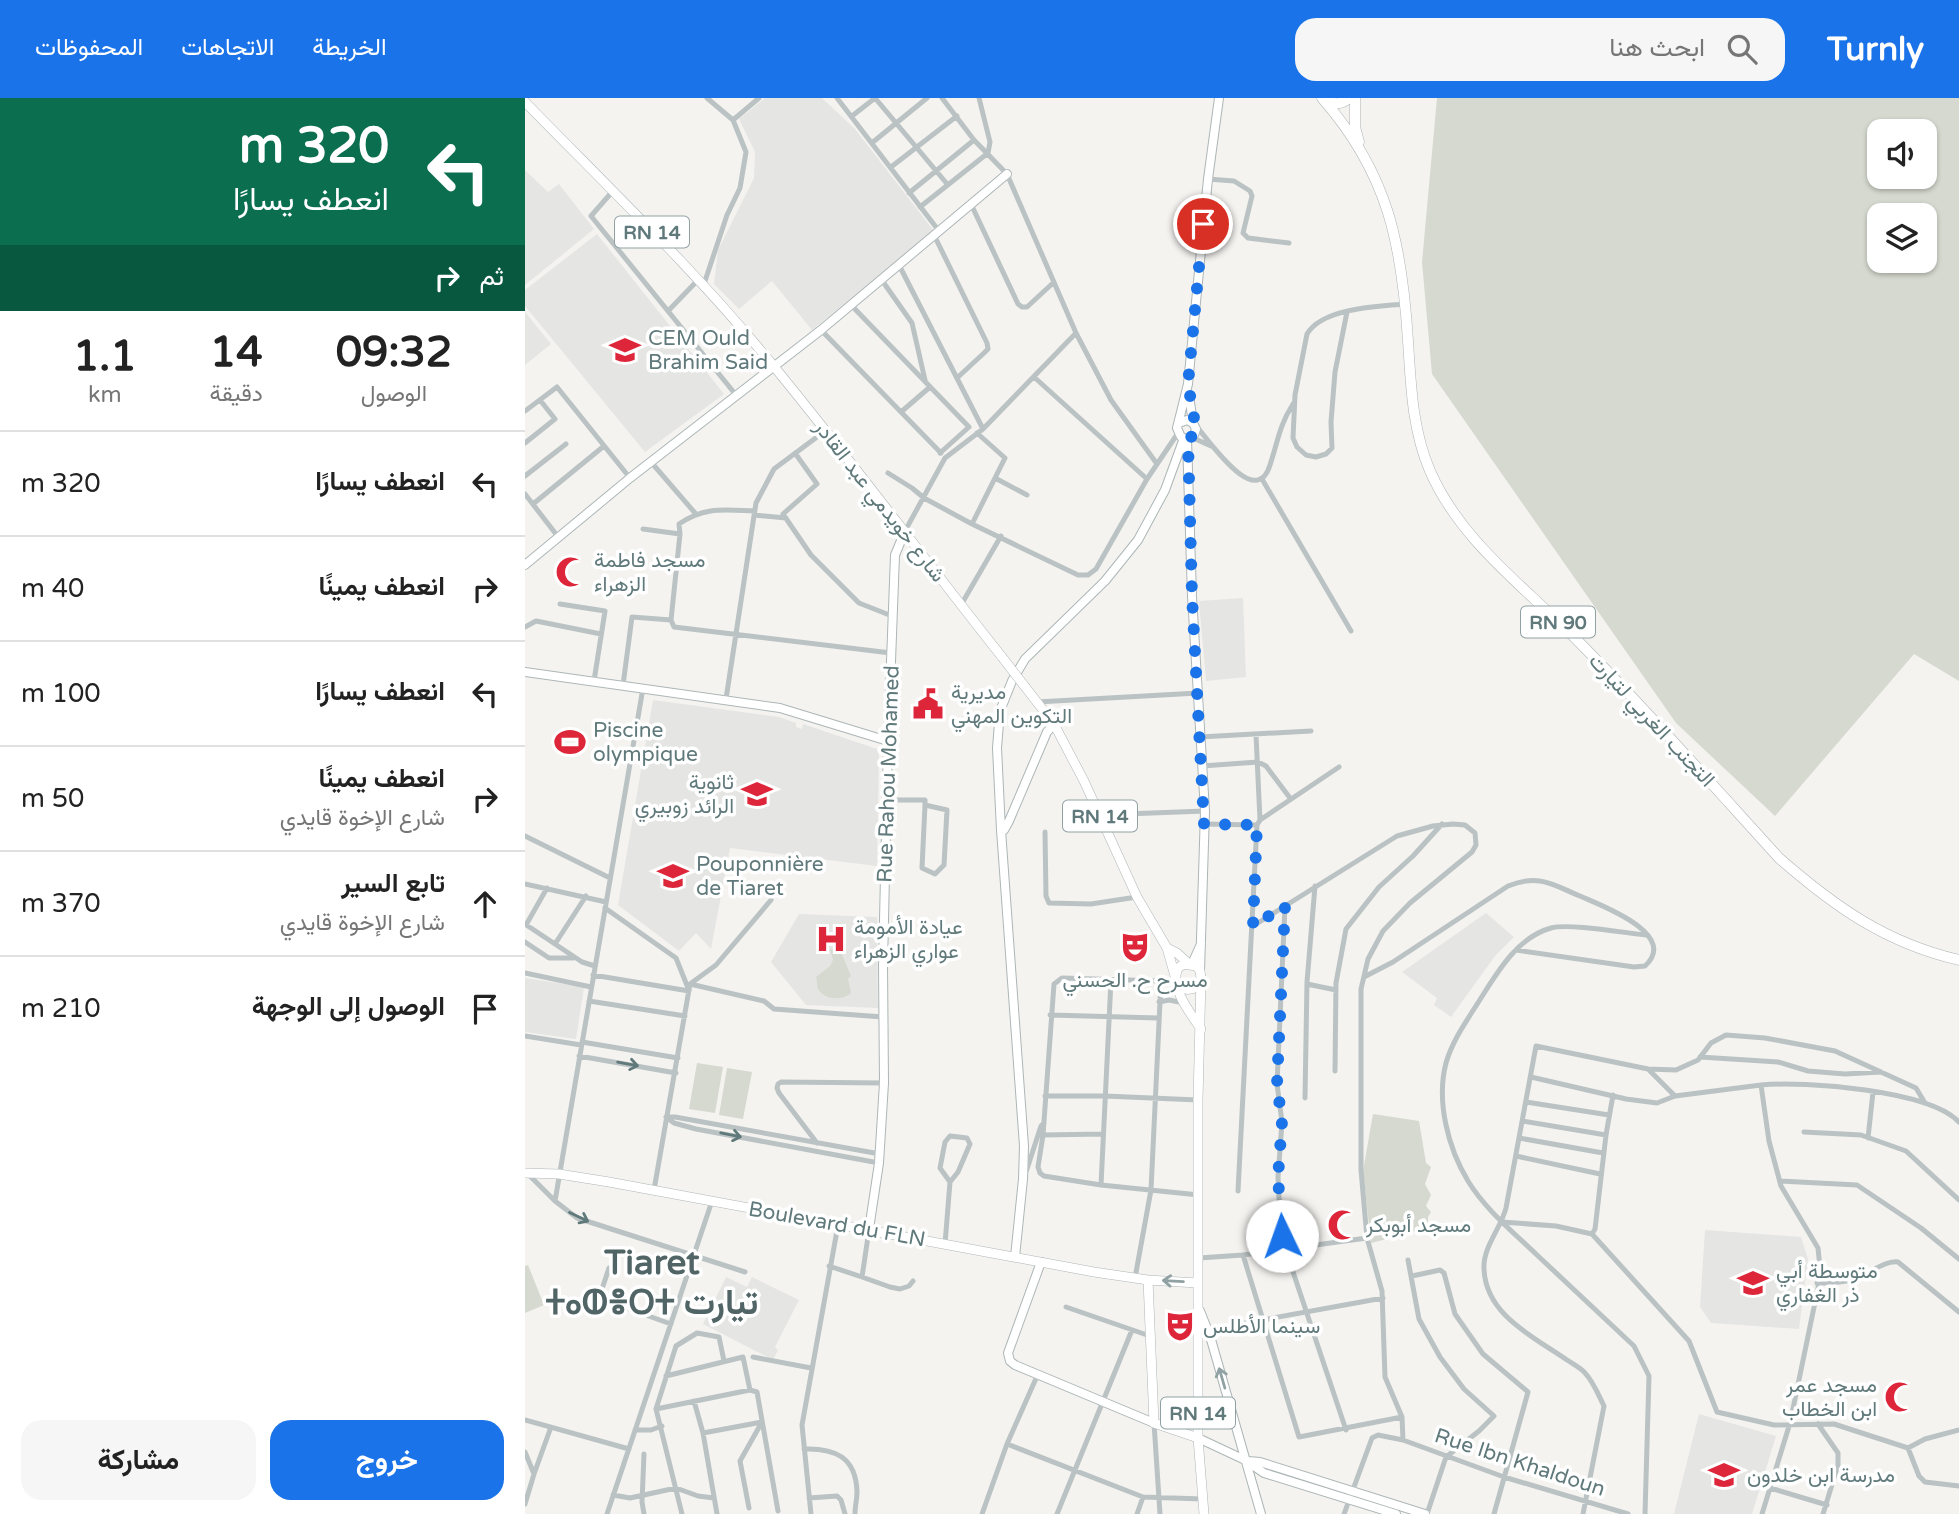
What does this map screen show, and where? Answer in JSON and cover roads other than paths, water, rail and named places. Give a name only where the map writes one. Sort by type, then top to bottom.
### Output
[{"type":"highway","points":[[1323,98],[1337,104],[1352,101]]},
{"type":"highway","name":"التجنب الغربي لتيارت","points":[[1323,98],[1361,149],[1380,186],[1396,236],[1406,304],[1411,400],[1423,451],[1450,509],[1479,546],[1574,637],[1779,858],[1839,907],[1882,933],[1932,954],[1959,960]]},
{"type":"highway","points":[[1340,118],[1351,116],[1352,101]]},
{"type":"highway","points":[[1352,101],[1361,149]]},
{"type":"main road","name":"شارع خويدمي عبد القادر","points":[[525,102],[700,284],[775,367],[1054,724],[1137,897],[1167,948],[1176,980],[1201,1029]]},
{"type":"main road","name":"شارع خويدمي عبد القادر","points":[[1167,948],[1190,964],[1200,977]]},
{"type":"main road","points":[[1176,980],[1178,968],[1190,964]]},
{"type":"main road","points":[[1185,996],[1196,987],[1200,977]]},
{"type":"main road","name":"RN 14","points":[[1200,977],[1198,1438],[1204,1514]]},
{"type":"main road","name":"Boulevard du FLN","points":[[526,1173],[559,1174],[654,1190],[1148,1280],[1197,1283]]},
{"type":"main road","points":[[1148,1280],[1154,1423],[1198,1438]]},
{"type":"street","points":[[669,310],[700,284],[740,188],[746,152],[733,120],[707,98]]},
{"type":"street","points":[[733,120],[759,98]]},
{"type":"street","points":[[837,98],[873,142],[937,233],[987,343],[988,348],[984,353],[957,378]]},
{"type":"street","points":[[852,116],[875,98],[948,185]]},
{"type":"street","points":[[873,142],[927,98]]},
{"type":"street","points":[[942,98],[974,140],[1007,174],[1076,333],[1111,400],[1157,464]]},
{"type":"street","points":[[920,207],[988,153],[990,142],[979,98]]},
{"type":"street","points":[[1214,447],[1185,437],[1177,428],[1188,384],[1208,179],[1219,98]]},
{"type":"street","points":[[891,167],[957,116]]},
{"type":"street","points":[[909,193],[974,140]]},
{"type":"street","points":[[525,565],[630,478],[821,331],[1007,174]]},
{"type":"street","points":[[1208,179],[1234,181],[1250,191],[1252,196],[1243,233],[1248,238],[1289,243]]},
{"type":"street","points":[[612,192],[591,216],[737,396]]},
{"type":"street","points":[[971,204],[1018,304],[1027,307],[1053,283]]},
{"type":"street","points":[[899,265],[957,378],[980,431],[1005,458],[972,524]]},
{"type":"street","points":[[881,279],[912,323],[928,385]]},
{"type":"street","points":[[1347,312],[1335,372],[1332,448],[1326,454],[1315,457],[1305,455],[1293,438],[1295,401],[1310,327],[1331,315],[1347,312],[1406,304]]},
{"type":"street","points":[[851,305],[969,426],[943,456],[924,498],[905,530]]},
{"type":"street","points":[[821,331],[943,456]]},
{"type":"street","points":[[943,456],[980,431],[1076,333]]},
{"type":"street","points":[[1034,377],[1147,479]]},
{"type":"street","points":[[888,473],[924,498],[972,524],[1078,575],[1088,575],[1096,569],[1157,464],[1185,437],[1195,432],[1188,384]]},
{"type":"street","points":[[901,412],[928,385]]},
{"type":"street","points":[[525,411],[557,387],[630,478]]},
{"type":"street","points":[[525,443],[555,419],[540,400]]},
{"type":"street","points":[[1262,479],[1269,467],[1281,424],[1295,401]]},
{"type":"street","points":[[1179,423],[1187,420],[1194,424],[1245,478],[1250,481],[1262,479]]},
{"type":"street","points":[[726,699],[756,503],[774,469],[825,430]]},
{"type":"street","points":[[1185,437],[1205,811],[1200,977]]},
{"type":"street","points":[[1014,1257],[1024,1146],[1000,830],[997,738],[1000,711],[1012,681],[1025,659],[1127,556],[1151,519],[1185,437]]},
{"type":"street","points":[[525,476],[566,444]]},
{"type":"street","points":[[533,504],[604,446]]},
{"type":"street","points":[[795,453],[817,484],[783,514],[811,555],[859,603],[892,616]]},
{"type":"street","points":[[651,462],[695,513]]},
{"type":"street","points":[[995,478],[1027,495]]},
{"type":"street","points":[[1262,479],[1351,631]]},
{"type":"street","points":[[525,494],[559,538]]},
{"type":"street","points":[[786,519],[716,510],[695,513],[679,524],[671,620],[674,627],[891,653]]},
{"type":"street","points":[[643,529],[680,534]]},
{"type":"street","name":"Rue Rahou Mohamed","points":[[869,1229],[880,1159],[884,1083],[888,741],[895,555],[905,530]]},
{"type":"street","points":[[961,606],[1001,536]]},
{"type":"street","points":[[560,604],[605,611],[594,681]]},
{"type":"street","points":[[623,685],[632,617],[671,620]]},
{"type":"street","points":[[525,628],[536,621],[601,634]]},
{"type":"street","points":[[525,672],[780,708],[888,741]]},
{"type":"street","points":[[555,1201],[643,688]]},
{"type":"street","points":[[1037,702],[1198,693]]},
{"type":"street","points":[[1000,830],[1004,830],[1009,821],[1047,732],[1054,724]]},
{"type":"street","points":[[1200,737],[1311,731]]},
{"type":"street","points":[[1238,1191],[1258,822],[1256,734]]},
{"type":"street","points":[[1202,766],[1258,762],[1266,766],[1290,798]]},
{"type":"street","points":[[1204,824],[1258,822],[1339,766]]},
{"type":"street","points":[[887,800],[925,800],[922,868],[935,874],[944,865],[947,810],[925,804]]},
{"type":"street","points":[[1099,815],[1205,811]]},
{"type":"street","points":[[1253,926],[1387,840],[1442,824],[1469,827],[1476,837],[1474,849],[1389,924],[1374,944],[1364,977],[1361,1002],[1361,1170],[1367,1238],[1383,1297],[1385,1377],[1402,1417],[1403,1440],[1375,1435],[1344,1514]]},
{"type":"street","points":[[1335,1071],[1338,961],[1346,929],[1379,887],[1413,856],[1442,824]]},
{"type":"street","points":[[1045,832],[1049,903],[1091,904],[1137,897]]},
{"type":"street","points":[[525,836],[610,878]]},
{"type":"street","points":[[1364,977],[1393,962],[1509,886],[1527,880],[1548,883],[1621,914],[1653,944],[1653,956],[1645,965],[1639,967],[1516,950]]},
{"type":"street","points":[[525,884],[586,896],[605,905],[676,958],[690,987],[654,1190]]},
{"type":"street","points":[[1305,1098],[1307,984],[1315,887]]},
{"type":"street","points":[[547,888],[525,925],[575,958],[595,966]]},
{"type":"street","points":[[555,944],[586,896]]},
{"type":"street","points":[[690,987],[716,965],[771,900]]},
{"type":"street","points":[[1285,906],[1277,1084],[1282,1122],[1278,1177],[1285,1250],[1346,1430]]},
{"type":"street","points":[[1645,1514],[1649,1376],[1641,1359],[1634,1346],[1502,1222],[1469,1184],[1459,1166],[1441,1095],[1453,1044],[1497,972],[1516,950],[1538,933],[1562,926],[1646,935]]},
{"type":"street","points":[[525,942],[549,958],[575,958]]},
{"type":"street","points":[[1190,964],[1202,942]]},
{"type":"street","points":[[525,972],[591,986]]},
{"type":"street","points":[[593,975],[690,987],[764,1001],[774,1009],[883,1017]]},
{"type":"street","points":[[1176,980],[1062,978],[1054,984],[1043,1135],[1038,1167],[1044,1176],[1199,1195]]},
{"type":"street","points":[[1101,1185],[1111,980]]},
{"type":"street","points":[[1136,1278],[1151,1190],[1161,981]]},
{"type":"street","points":[[1307,984],[1336,990]]},
{"type":"street","points":[[1159,1002],[1185,996]]},
{"type":"street","points":[[589,1000],[685,1016]]},
{"type":"street","points":[[1050,1015],[1158,1018]]},
{"type":"street","points":[[525,1035],[678,1058]]},
{"type":"street","points":[[1583,1514],[1604,1406],[1586,1373],[1507,1320],[1496,1304],[1486,1281],[1484,1268],[1486,1254],[1502,1222],[1536,1046],[1648,1069],[1676,1070],[1698,1060],[1710,1043],[1725,1035],[1765,1038],[1835,1051],[1916,1088],[1925,1103]]},
{"type":"street","points":[[579,1056],[676,1073]]},
{"type":"street","points":[[1700,1057],[1778,1062],[1808,1071],[1845,1074],[1884,1072]]},
{"type":"street","points":[[1648,1069],[1675,1096]]},
{"type":"street","points":[[1531,1077],[1657,1103],[1675,1096],[1761,1085],[1803,1083],[1873,1092],[1925,1103],[1943,1110],[1959,1122]]},
{"type":"street","points":[[817,1143],[779,1093],[778,1084],[884,1083]]},
{"type":"street","points":[[1761,1085],[1769,1141],[1780,1181],[1818,1248],[1819,1268],[1818,1288],[1790,1423],[1762,1514]]},
{"type":"street","points":[[1868,1138],[1873,1092]]},
{"type":"street","points":[[1593,1234],[1613,1095]]},
{"type":"street","points":[[1045,1096],[1198,1100]]},
{"type":"street","points":[[1526,1102],[1609,1115]]},
{"type":"street","points":[[666,1118],[675,1116],[817,1143],[880,1159]]},
{"type":"street","points":[[666,1118],[696,1129],[880,1159]]},
{"type":"street","points":[[1522,1121],[1606,1135]]},
{"type":"street","points":[[1023,1178],[1044,1123]]},
{"type":"street","points":[[1804,1132],[1861,1135],[1906,1151],[1959,1200]]},
{"type":"street","points":[[1043,1135],[1103,1134]]},
{"type":"street","points":[[945,1244],[950,1182],[958,1172],[970,1144],[967,1138],[956,1135],[950,1136],[945,1143],[940,1168],[950,1182]]},
{"type":"street","points":[[1519,1138],[1603,1153]]},
{"type":"street","points":[[1515,1156],[1600,1174]]},
{"type":"street","points":[[526,1173],[577,1218],[745,1272]]},
{"type":"street","points":[[1780,1181],[1857,1185],[1921,1228],[1959,1259]]},
{"type":"street","points":[[607,1514],[712,1201]]},
{"type":"street","points":[[1502,1222],[1556,1226],[1593,1234],[1689,1340],[1717,1412],[1773,1425],[1834,1424],[1908,1448],[1925,1439],[1959,1430]]},
{"type":"street","points":[[811,1514],[802,1425],[838,1225]]},
{"type":"street","points":[[862,1277],[869,1229]]},
{"type":"street","points":[[1199,1258],[1285,1250],[1367,1238]]},
{"type":"street","points":[[1243,1255],[1299,1437],[1402,1417]]},
{"type":"street","points":[[1198,1438],[1245,1460],[1264,1473],[1426,1514],[1446,1457],[1494,1416],[1464,1389],[1440,1357],[1419,1319],[1408,1260]]},
{"type":"street","points":[[1817,1283],[1852,1280],[1872,1273],[1891,1261],[1898,1262],[1959,1312]]},
{"type":"street","points":[[1041,1262],[1008,1353],[1010,1361],[1154,1423],[1160,1514]]},
{"type":"street","points":[[829,1266],[900,1289],[909,1286],[913,1281]]},
{"type":"street","points":[[610,1268],[601,1299],[671,1324]]},
{"type":"street","points":[[1412,1276],[1440,1270],[1444,1273],[1455,1314],[1483,1354],[1528,1392],[1494,1514]]},
{"type":"street","points":[[1207,1330],[1383,1297]]},
{"type":"street","points":[[1066,1307],[1150,1336]]},
{"type":"street","points":[[1200,1311],[1260,1514]]},
{"type":"street","points":[[1057,1514],[1132,1330]]},
{"type":"street","points":[[682,1514],[656,1409],[676,1346],[697,1333],[719,1337],[724,1361]]},
{"type":"street","points":[[666,1376],[743,1357],[750,1390]]},
{"type":"street","points":[[753,1357],[811,1368]]},
{"type":"street","points":[[982,1514],[1007,1444],[1038,1374]]},
{"type":"street","points":[[656,1409],[750,1390],[757,1392],[778,1511]]},
{"type":"street","points":[[694,1401],[703,1433],[717,1514]]},
{"type":"street","points":[[525,1420],[629,1449]]},
{"type":"street","points":[[703,1433],[762,1422]]},
{"type":"street","points":[[749,1508],[740,1461],[762,1422]]},
{"type":"street","points":[[1818,1424],[1838,1453],[1838,1465],[1824,1514]]},
{"type":"street","points":[[635,1430],[651,1430],[662,1426]]},
{"type":"street","points":[[525,1504],[551,1427]]},
{"type":"street","name":"Rue Ibn Khaldoun","points":[[1403,1440],[1446,1457],[1628,1514]]},
{"type":"street","points":[[1007,1444],[1143,1497],[1203,1499]]},
{"type":"street","points":[[1908,1448],[1919,1476],[1925,1482],[1959,1486]]},
{"type":"street","points":[[804,1449],[834,1451],[844,1459],[855,1479],[855,1514]]},
{"type":"street","points":[[525,1452],[534,1474]]},
{"type":"street","points":[[644,1454],[644,1514]]},
{"type":"street","points":[[614,1495],[630,1498],[676,1488],[698,1496],[714,1498]]},
{"type":"street","points":[[1770,1488],[1827,1505]]},
{"type":"street","points":[[809,1499],[837,1496],[845,1514]]},
{"type":"street","points":[[1349,1496],[1396,1514]]},
{"type":"street","points":[[1137,1514],[1143,1497]]},
{"type":"place","name":"CEM Ould Brahim Said","points":[[625,350]]},
{"type":"place","name":"مسجد فاطمة الزهراء","points":[[571,572]]},
{"type":"place","name":"مديرية التكوين المهني","points":[[928,704]]},
{"type":"place","name":"Piscine olympique","points":[[570,742]]},
{"type":"place","name":"ثانوية الرائد زوبيري","points":[[757,794]]},
{"type":"place","name":"Pouponnière de Tiaret","points":[[673,876]]},
{"type":"place","name":"عيادة الأمومة عواري الزهراء","points":[[831,939]]},
{"type":"place","name":"مسرح ح. الحسني","points":[[1135,947]]},
{"type":"place","name":"مسجد أبوبكر","points":[[1343,1225]]},
{"type":"place","name":"متوسطة أبي ذر الغفاري","points":[[1753,1283]]},
{"type":"place","name":"سينما الأطلس","points":[[1180,1326]]},
{"type":"place","name":"مسجد عمر ابن الخطاب","points":[[1900,1397]]},
{"type":"place","name":"مدرسة ابن خلدون","points":[[1724,1475]]},
{"type":"district","name":"Tiaret ⵜⴰⵀⴻⵔⵜ تيارت","points":[[652,1282]]}]
